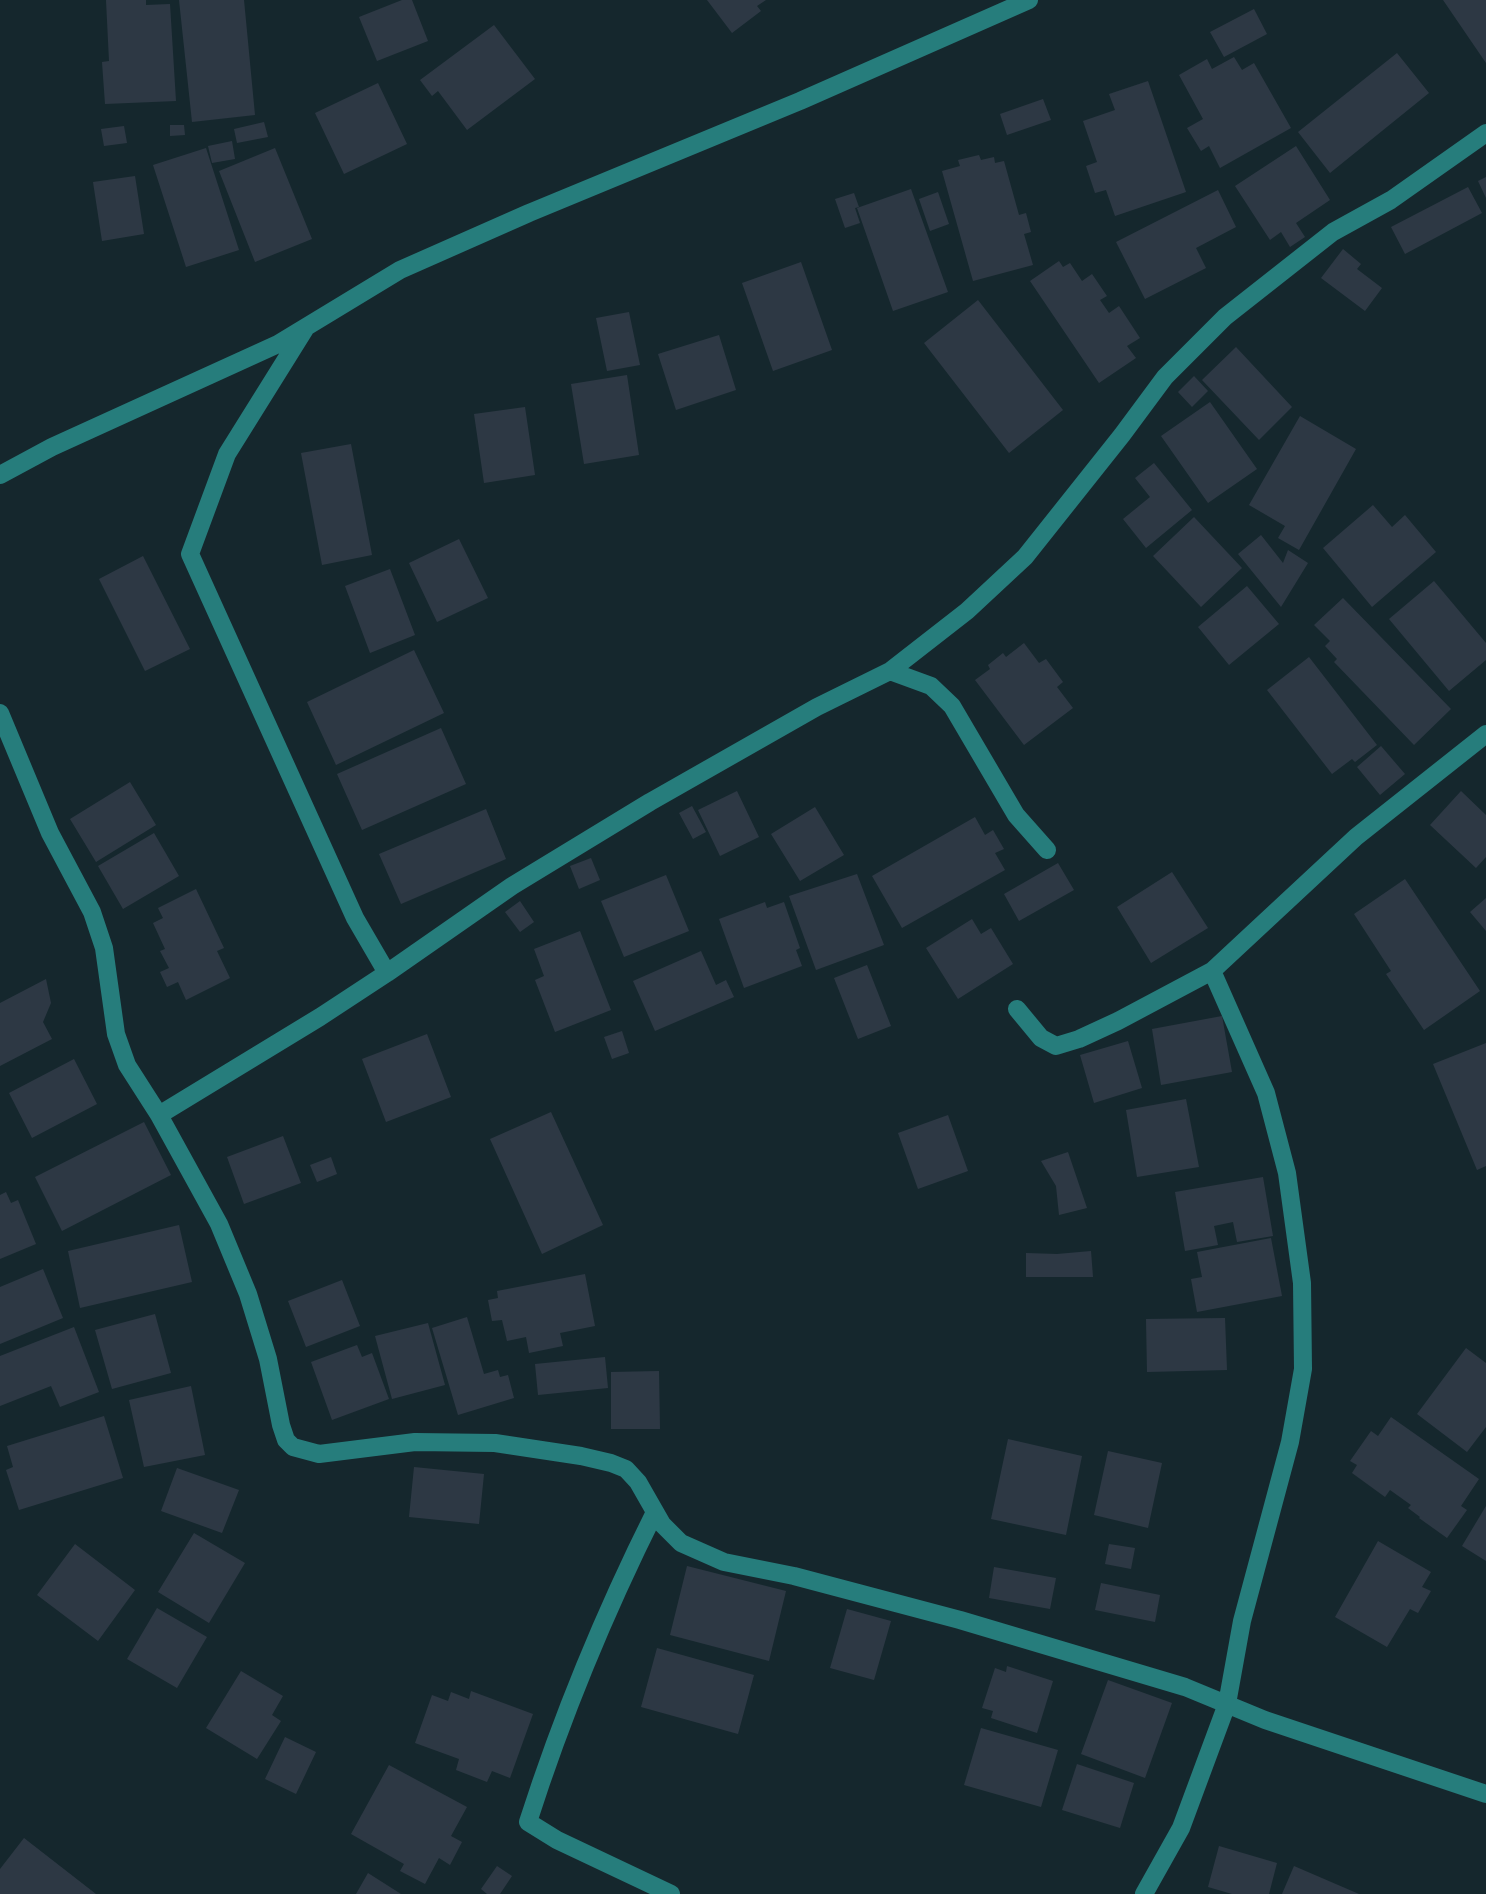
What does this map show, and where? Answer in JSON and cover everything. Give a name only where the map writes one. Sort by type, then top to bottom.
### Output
[{"type":"street","points":[[0,475],[52,447],[249,359],[400,270],[800,101],[1028,0]]},
{"type":"street","points":[[159,1115],[387,974],[512,886],[650,802],[817,707],[890,671],[967,611],[1025,557],[1165,377],[1225,317],[1333,232],[1391,200],[1486,133]]},
{"type":"street","points":[[307,326],[228,454],[190,554],[355,918],[387,974]]},
{"type":"street","points":[[890,671],[931,686],[952,706],[1016,815],[1046,850]]},
{"type":"street","points":[[0,713],[50,833],[92,912],[104,948],[116,1034],[127,1065],[159,1115],[219,1224],[248,1294],[268,1359],[281,1425],[286,1440],[293,1447],[319,1454],[415,1442],[495,1443],[582,1456],[626,1469],[638,1482],[662,1524],[681,1543],[724,1562],[794,1576],[960,1620],[1185,1687],[1265,1720],[1486,1794]]},
{"type":"street","points":[[1017,1009],[1041,1038],[1056,1046],[1079,1039],[1118,1021],[1212,971],[1356,837],[1486,734]]},
{"type":"street","points":[[1144,1894],[1181,1828],[1227,1704],[1242,1621],[1290,1442],[1303,1369],[1302,1283],[1287,1173],[1266,1093],[1212,971]]},
{"type":"street","points":[[655,1512],[621,1579],[549,1757],[528,1822],[568,1845],[671,1894]]},
{"type":"building","points":[[106,0],[146,0],[146,5],[170,4],[176,101],[105,104],[102,62],[109,61]]},
{"type":"building","points":[[179,0],[244,0],[255,115],[192,122]]},
{"type":"building","points":[[402,0],[412,0],[428,41],[377,61],[359,17]]},
{"type":"building","points":[[707,0],[766,0],[757,6],[761,11],[732,33]]},
{"type":"building","points":[[1443,0],[1486,0],[1486,63]]},
{"type":"building","points":[[1254,9],[1267,34],[1224,57],[1210,32]]},
{"type":"building","points":[[494,25],[535,79],[467,130],[438,91],[432,96],[420,80]]},
{"type":"building","points":[[1397,53],[1429,93],[1330,173],[1298,132]]},
{"type":"building","points":[[1234,57],[1242,70],[1254,63],[1291,128],[1220,168],[1209,146],[1201,151],[1187,128],[1203,119],[1179,75],[1207,59],[1212,69]]},
{"type":"building","points":[[1148,81],[1186,192],[1115,216],[1106,190],[1095,193],[1086,166],[1097,162],[1083,121],[1115,110],[1109,94]]},
{"type":"building","points":[[378,83],[407,144],[344,174],[315,113]]},
{"type":"building","points":[[1043,99],[1051,120],[1007,135],[1000,114]]},
{"type":"building","points":[[264,122],[268,137],[237,143],[234,129]]},
{"type":"building","points":[[170,125],[184,125],[185,135],[170,136]]},
{"type":"building","points":[[124,126],[127,143],[104,146],[101,129]]},
{"type":"building","points":[[232,141],[235,159],[212,163],[208,146]]},
{"type":"building","points":[[1296,146],[1330,200],[1296,223],[1305,237],[1290,247],[1281,232],[1270,240],[1235,186]]},
{"type":"building","points":[[206,148],[239,250],[186,267],[153,165]]},
{"type":"building","points":[[275,148],[312,239],[255,262],[219,171]]},
{"type":"building","points":[[979,155],[981,160],[994,157],[995,163],[1004,161],[1019,215],[1026,213],[1031,232],[1024,234],[1033,265],[973,281],[942,171],[960,166],[958,160]]},
{"type":"building","points":[[135,176],[144,234],[102,241],[93,182]]},
{"type":"building","points":[[1486,177],[1486,198],[1478,181]]},
{"type":"building","points":[[1468,187],[1482,213],[1405,254],[1391,227]]},
{"type":"building","points":[[911,189],[948,292],[893,311],[857,208]]},
{"type":"building","points":[[1218,190],[1236,227],[1196,248],[1206,268],[1145,299],[1116,242]]},
{"type":"building","points":[[938,192],[949,224],[930,231],[919,199]]},
{"type":"building","points":[[854,193],[859,207],[855,208],[860,223],[845,228],[835,199]]},
{"type":"building","points":[[1343,249],[1361,264],[1357,269],[1382,288],[1365,311],[1321,278]]},
{"type":"building","points":[[1059,261],[1063,267],[1070,263],[1082,281],[1092,274],[1107,296],[1100,300],[1109,313],[1119,306],[1140,338],[1127,346],[1136,358],[1099,383],[1030,281]]},
{"type":"building","points":[[801,262],[832,350],[773,371],[742,283]]},
{"type":"building","points":[[978,300],[1063,410],[1009,453],[924,343]]},
{"type":"building","points":[[629,312],[640,365],[607,371],[596,318]]},
{"type":"building","points":[[719,335],[736,390],[676,410],[658,354]]},
{"type":"building","points":[[1236,347],[1292,407],[1259,440],[1202,380]]},
{"type":"building","points":[[627,375],[639,455],[584,464],[571,384]]},
{"type":"building","points":[[1194,376],[1208,391],[1192,407],[1178,392]]},
{"type":"building","points":[[1210,402],[1257,469],[1208,503],[1161,436]]},
{"type":"building","points":[[525,407],[535,475],[484,483],[474,414]]},
{"type":"building","points":[[1300,416],[1356,449],[1299,550],[1278,538],[1285,526],[1249,505]]},
{"type":"building","points":[[351,444],[372,555],[322,565],[301,453]]},
{"type":"building","points":[[1154,463],[1192,510],[1146,548],[1123,519],[1150,497],[1135,478]]},
{"type":"building","points":[[1373,505],[1392,527],[1405,515],[1436,552],[1372,607],[1323,548]]},
{"type":"building","points":[[1194,517],[1242,568],[1201,607],[1153,556]]},
{"type":"building","points":[[1261,535],[1283,563],[1288,550],[1308,563],[1281,607],[1238,554]]},
{"type":"building","points":[[459,539],[488,598],[437,622],[409,563]]},
{"type":"building","points":[[143,556],[190,649],[145,671],[99,579]]},
{"type":"building","points":[[390,569],[415,635],[370,653],[345,586]]},
{"type":"building","points":[[1434,581],[1486,643],[1486,660],[1449,691],[1389,619]]},
{"type":"building","points":[[1247,586],[1279,624],[1229,665],[1198,627]]},
{"type":"building","points":[[1343,598],[1451,709],[1414,745],[1334,662],[1337,659],[1325,646],[1330,641],[1314,625]]},
{"type":"building","points":[[1024,643],[1039,663],[1046,659],[1063,682],[1057,687],[1073,708],[1024,745],[975,680],[990,669],[988,665],[1003,653],[1006,657]]},
{"type":"building","points":[[414,650],[444,713],[336,765],[307,702]]},
{"type":"building","points":[[1309,657],[1377,745],[1355,762],[1352,759],[1332,774],[1267,690]]},
{"type":"building","points":[[441,728],[466,784],[362,830],[337,774]]},
{"type":"building","points":[[1381,746],[1405,774],[1380,795],[1357,767]]},
{"type":"building","points":[[130,782],[156,825],[96,862],[70,819]]},
{"type":"building","points":[[737,791],[759,837],[720,856],[698,810]]},
{"type":"building","points":[[1461,791],[1486,815],[1486,857],[1476,868],[1430,825]]},
{"type":"building","points":[[692,806],[706,832],[693,839],[679,813]]},
{"type":"building","points":[[815,807],[844,855],[800,881],[771,834]]},
{"type":"building","points":[[486,809],[506,859],[401,904],[379,854]]},
{"type":"building","points":[[975,817],[985,835],[993,830],[1004,849],[995,853],[1005,870],[902,928],[872,876]]},
{"type":"building","points":[[154,833],[179,876],[123,909],[98,866]]},
{"type":"building","points":[[591,858],[600,880],[579,889],[570,866]]},
{"type":"building","points":[[1058,863],[1074,890],[1019,921],[1004,894]]},
{"type":"building","points":[[1172,872],[1208,928],[1151,963],[1117,907]]},
{"type":"building","points":[[857,874],[884,945],[816,970],[789,896]]},
{"type":"building","points":[[666,875],[689,931],[624,957],[601,901]]},
{"type":"building","points":[[1405,879],[1480,991],[1424,1030],[1386,974],[1391,971],[1354,914]]},
{"type":"building","points":[[196,889],[224,948],[217,951],[230,978],[186,1000],[178,982],[167,987],[160,972],[169,968],[160,951],[165,949],[153,923],[163,918],[158,908]]},
{"type":"building","points":[[1486,898],[1486,931],[1470,912]]},
{"type":"building","points":[[520,901],[534,922],[520,932],[505,912]]},
{"type":"building","points":[[765,902],[767,908],[784,902],[800,948],[796,950],[802,966],[744,988],[719,919]]},
{"type":"building","points":[[972,919],[981,934],[991,928],[1013,964],[958,999],[926,948]]},
{"type":"building","points":[[580,931],[611,1010],[555,1032],[535,980],[544,976],[534,949]]},
{"type":"building","points":[[701,951],[716,985],[726,980],[734,997],[655,1031],[633,981]]},
{"type":"building","points":[[867,965],[891,1026],[858,1039],[834,978]]},
{"type":"building","points":[[46,979],[51,1003],[43,1022],[52,1039],[0,1066],[0,1003]]},
{"type":"building","points":[[1222,1016],[1232,1072],[1161,1085],[1152,1029]]},
{"type":"building","points":[[622,1031],[629,1053],[612,1059],[604,1037]]},
{"type":"building","points":[[427,1034],[451,1097],[386,1122],[362,1059]]},
{"type":"building","points":[[1128,1041],[1142,1088],[1094,1103],[1080,1055]]},
{"type":"building","points":[[1486,1043],[1486,1166],[1477,1170],[1433,1064]]},
{"type":"building","points":[[74,1059],[97,1104],[32,1138],[9,1093]]},
{"type":"building","points":[[1186,1099],[1199,1167],[1137,1177],[1126,1110]]},
{"type":"building","points":[[551,1112],[603,1225],[542,1254],[490,1139]]},
{"type":"building","points":[[948,1115],[968,1171],[918,1189],[898,1133]]},
{"type":"building","points":[[144,1122],[171,1175],[62,1231],[35,1177]]},
{"type":"building","points":[[283,1136],[301,1183],[244,1204],[227,1157]]},
{"type":"building","points":[[1068,1152],[1087,1208],[1059,1215],[1056,1186],[1041,1161]]},
{"type":"building","points":[[331,1157],[337,1174],[317,1182],[310,1165]]},
{"type":"building","points":[[1263,1177],[1273,1236],[1237,1242],[1233,1222],[1214,1226],[1218,1245],[1185,1251],[1175,1192]]},
{"type":"building","points":[[6,1192],[11,1203],[18,1200],[36,1244],[0,1259],[0,1195]]},
{"type":"building","points":[[179,1225],[192,1282],[80,1308],[68,1251]]},
{"type":"building","points":[[1271,1238],[1282,1296],[1197,1312],[1191,1279],[1202,1277],[1197,1252]]},
{"type":"building","points":[[1091,1251],[1093,1277],[1026,1277],[1026,1253]]},
{"type":"building","points":[[43,1269],[63,1318],[0,1344],[0,1287]]},
{"type":"building","points":[[585,1274],[595,1326],[560,1333],[563,1346],[529,1353],[526,1337],[507,1341],[502,1320],[492,1321],[488,1300],[498,1298],[497,1291]]},
{"type":"building","points":[[342,1280],[360,1326],[306,1347],[288,1301]]},
{"type":"building","points":[[155,1314],[171,1373],[112,1389],[95,1330]]},
{"type":"building","points":[[467,1317],[484,1374],[498,1370],[500,1377],[508,1375],[514,1398],[458,1415],[432,1328]]},
{"type":"building","points":[[1225,1318],[1227,1370],[1147,1372],[1146,1319]]},
{"type":"building","points":[[428,1323],[445,1385],[392,1399],[375,1336]]},
{"type":"building","points":[[74,1327],[99,1392],[60,1407],[51,1386],[0,1406],[0,1356]]},
{"type":"building","points":[[357,1345],[362,1357],[372,1353],[389,1399],[332,1420],[311,1362]]},
{"type":"building","points":[[1466,1348],[1486,1363],[1486,1427],[1467,1452],[1417,1414]]},
{"type":"building","points":[[605,1357],[608,1388],[538,1395],[535,1364]]},
{"type":"building","points":[[659,1371],[660,1429],[611,1429],[611,1372]]},
{"type":"building","points":[[191,1386],[205,1455],[144,1467],[129,1400]]},
{"type":"building","points":[[104,1416],[123,1478],[19,1510],[6,1470],[13,1467],[7,1446]]},
{"type":"building","points":[[1391,1417],[1479,1479],[1461,1506],[1467,1510],[1447,1538],[1419,1518],[1408,1508],[1411,1505],[1390,1490],[1385,1497],[1352,1473],[1357,1465],[1350,1461],[1371,1431],[1378,1436]]},
{"type":"building","points":[[1008,1439],[1082,1456],[1066,1535],[991,1519]]},
{"type":"building","points":[[1108,1451],[1162,1463],[1148,1528],[1094,1515]]},
{"type":"building","points":[[414,1467],[484,1474],[479,1524],[409,1517]]},
{"type":"building","points":[[177,1468],[239,1490],[222,1533],[161,1511]]},
{"type":"building","points":[[1486,1506],[1486,1561],[1462,1546]]},
{"type":"building","points":[[194,1533],[245,1563],[209,1623],[158,1592]]},
{"type":"building","points":[[1378,1541],[1431,1572],[1422,1587],[1431,1591],[1418,1613],[1410,1609],[1387,1647],[1335,1617]]},
{"type":"building","points":[[75,1544],[135,1590],[98,1641],[37,1595]]},
{"type":"building","points":[[1109,1544],[1135,1548],[1131,1569],[1105,1564]]},
{"type":"building","points":[[687,1566],[786,1591],[769,1661],[670,1635]]},
{"type":"building","points":[[994,1567],[1056,1578],[1050,1609],[989,1598]]},
{"type":"building","points":[[1101,1583],[1160,1595],[1155,1622],[1095,1610]]},
{"type":"building","points":[[157,1608],[207,1637],[177,1688],[127,1659]]},
{"type":"building","points":[[847,1609],[891,1621],[874,1680],[830,1668]]},
{"type":"building","points":[[657,1648],[754,1675],[738,1734],[641,1707]]},
{"type":"building","points":[[1007,1666],[1053,1681],[1037,1733],[991,1718],[993,1711],[982,1708],[995,1668],[1006,1672]]},
{"type":"building","points":[[241,1671],[283,1696],[272,1715],[281,1721],[257,1759],[206,1728]]},
{"type":"building","points":[[1108,1680],[1172,1703],[1145,1778],[1081,1754]]},
{"type":"building","points":[[471,1691],[533,1714],[510,1778],[492,1771],[487,1782],[456,1770],[459,1759],[415,1743],[432,1695],[448,1701],[451,1692],[469,1699]]},
{"type":"building","points":[[981,1728],[1058,1750],[1041,1807],[964,1785]]},
{"type":"building","points":[[285,1737],[316,1752],[296,1794],[265,1779]]},
{"type":"building","points":[[1077,1764],[1134,1783],[1120,1828],[1062,1810]]},
{"type":"building","points":[[389,1765],[467,1807],[451,1836],[462,1842],[450,1865],[439,1858],[425,1884],[400,1871],[404,1864],[351,1834]]},
{"type":"building","points":[[24,1838],[96,1894],[0,1894],[0,1869]]},
{"type":"building","points":[[1219,1846],[1277,1863],[1269,1894],[1232,1894],[1208,1887]]},
{"type":"building","points":[[497,1866],[512,1876],[500,1894],[487,1894],[481,1889]]},
{"type":"building","points":[[1294,1866],[1359,1894],[1282,1894]]},
{"type":"building","points":[[368,1873],[401,1894],[356,1894]]}]
